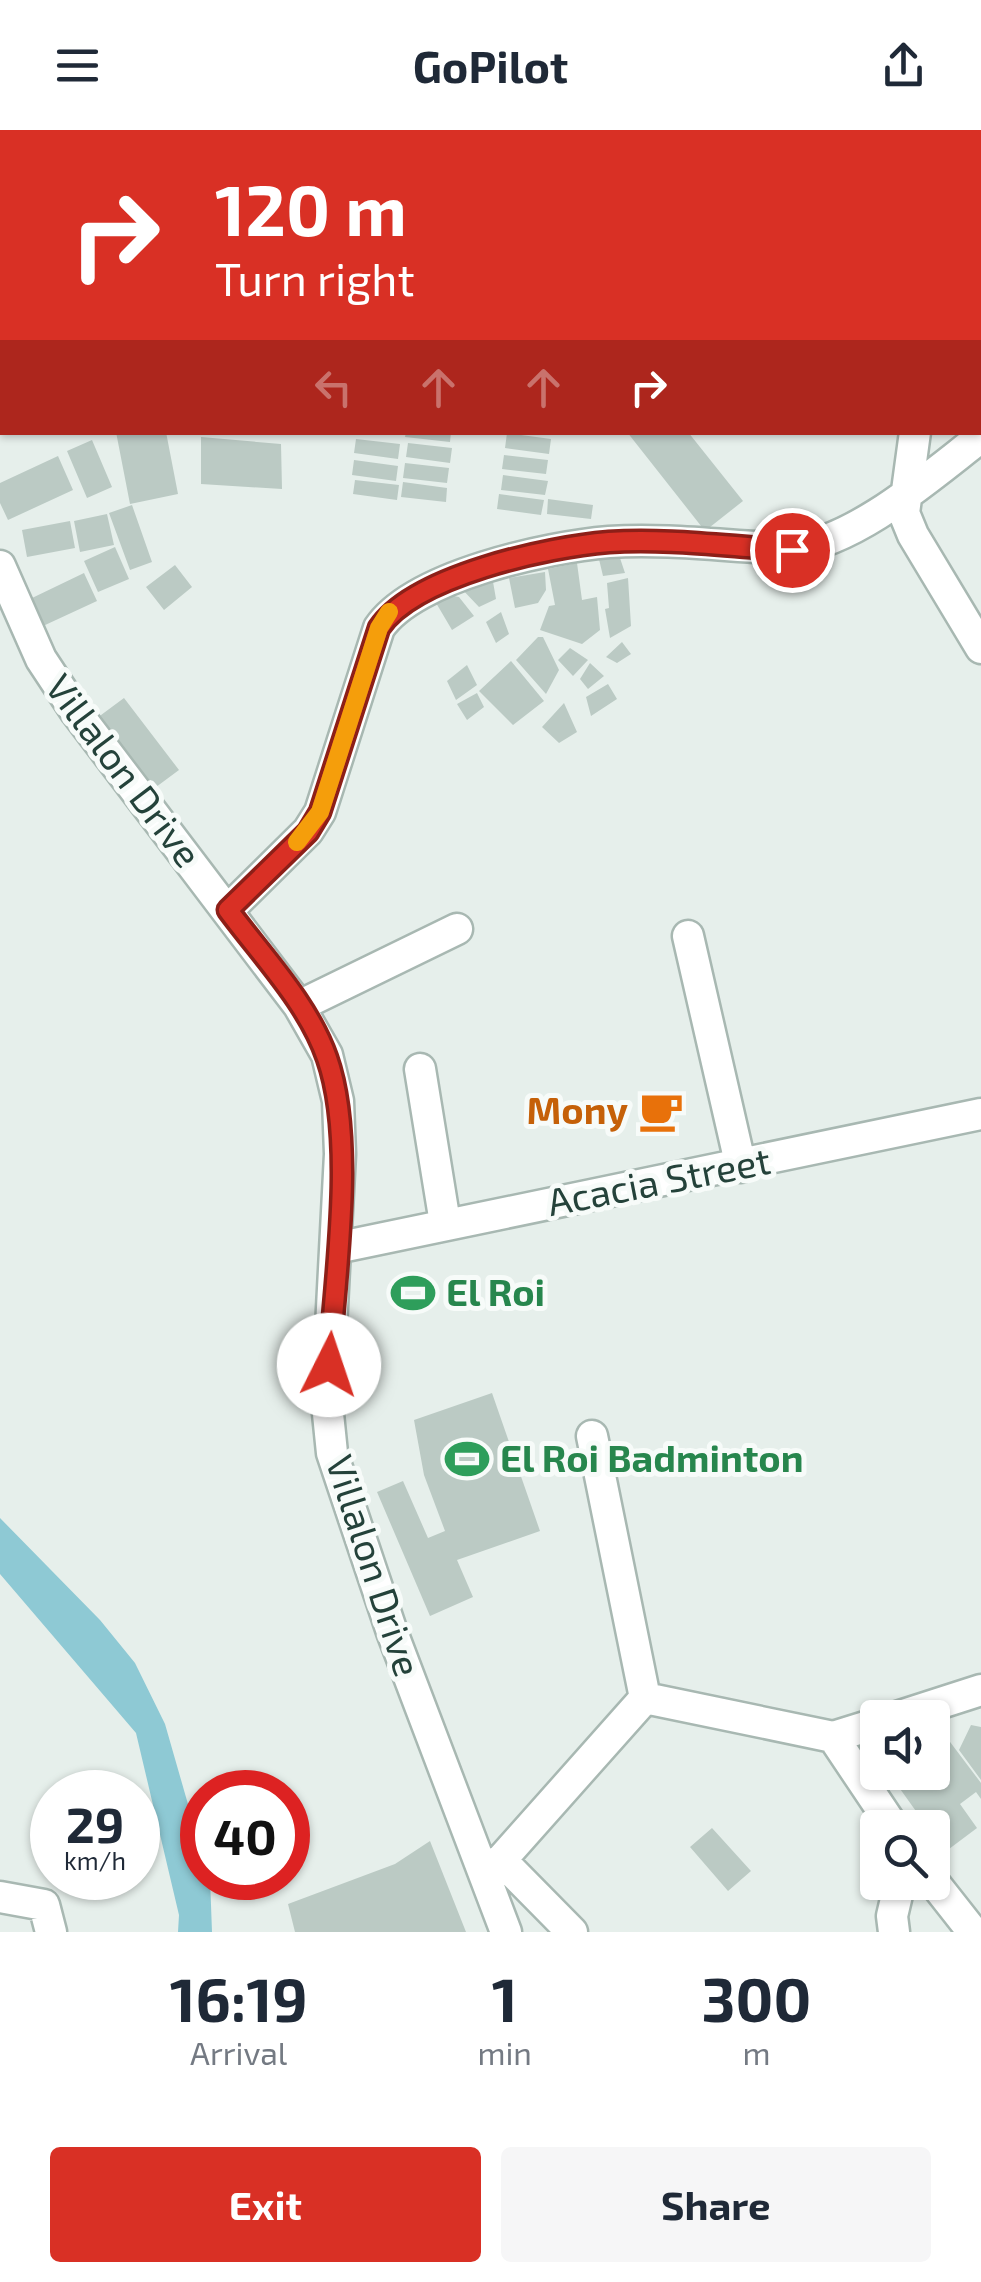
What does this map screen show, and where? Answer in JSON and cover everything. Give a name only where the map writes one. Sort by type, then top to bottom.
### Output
[{"type":"street","points":[[915,435],[904,513],[913,535],[981,648]]},
{"type":"street","points":[[228,910],[308,832],[320,812],[379,628],[392,609],[428,588],[484,568],[609,542],[792,550],[821,546],[906,494],[981,437]]},
{"type":"street","name":"Villalon Drive","points":[[0,566],[41,659],[58,686],[299,1006],[326,1055],[338,1101],[336,1248],[327,1404],[332,1452],[392,1632],[492,1865],[506,1932]]},
{"type":"street","points":[[299,1006],[457,929]]},
{"type":"street","points":[[688,936],[741,1166]]},
{"type":"street","points":[[420,1070],[444,1222]]},
{"type":"street","name":"Acacia Street","points":[[336,1248],[444,1222],[741,1166],[981,1114]]},
{"type":"street","points":[[592,1436],[645,1698]]},
{"type":"street","points":[[950,1700],[981,1690]]},
{"type":"street","points":[[572,1932],[492,1865],[645,1698]]},
{"type":"street","points":[[645,1698],[833,1737],[860,1729]]},
{"type":"street","points":[[833,1737],[882,1810]]},
{"type":"street","points":[[0,1897],[44,1905],[51,1932]]},
{"type":"street","points":[[894,1932],[896,1900]]},
{"type":"street","points":[[948,1900],[973,1932]]},
{"type":"water","points":[[0,1518],[100,1620],[135,1663],[165,1724],[180,1776],[180,1900],[211,1900],[212,1932],[178,1932],[179,1915],[160,1835],[160,1770],[145,1770],[136,1733],[0,1574]]},
{"type":"building","points":[[117,435],[167,435],[178,494],[130,504]]},
{"type":"building","points":[[405,435],[451,435],[450,442]]},
{"type":"building","points":[[507,435],[551,439],[549,454],[505,448]]},
{"type":"building","points":[[629,435],[690,435],[743,501],[705,531]]},
{"type":"building","points":[[201,437],[281,444],[282,489],[201,484]]},
{"type":"building","points":[[356,439],[400,444],[398,459],[354,453]]},
{"type":"building","points":[[92,440],[112,487],[87,498],[67,451]]},
{"type":"building","points":[[408,443],[452,448],[450,463],[406,457]]},
{"type":"building","points":[[504,455],[548,460],[546,474],[502,469]]},
{"type":"building","points":[[58,456],[73,490],[8,520],[0,503],[0,483]]},
{"type":"building","points":[[354,460],[398,466],[396,481],[352,475]]},
{"type":"building","points":[[405,463],[449,468],[447,483],[403,478]]},
{"type":"building","points":[[503,475],[548,481],[545,495],[501,490]]},
{"type":"building","points":[[355,480],[399,485],[397,500],[353,494]]},
{"type":"building","points":[[403,482],[447,488],[446,502],[401,497]]},
{"type":"building","points":[[499,494],[544,500],[541,515],[497,509]]},
{"type":"building","points":[[548,499],[593,505],[591,519],[547,514]]},
{"type":"building","points":[[132,505],[152,562],[130,570],[109,513]]},
{"type":"building","points":[[107,514],[114,545],[80,552],[74,521]]},
{"type":"building","points":[[70,521],[75,548],[27,557],[22,530]]},
{"type":"building","points":[[115,547],[129,579],[98,592],[84,561]]},
{"type":"building","points":[[598,555],[619,555],[625,573],[603,576]]},
{"type":"building","points":[[577,563],[582,600],[597,597],[600,630],[582,644],[540,630],[549,606],[555,605],[548,569]]},
{"type":"building","points":[[175,565],[192,587],[164,610],[146,587]]},
{"type":"building","points":[[545,572],[546,590],[538,603],[515,608],[509,578]]},
{"type":"building","points":[[84,573],[97,601],[43,626],[30,599]]},
{"type":"building","points":[[492,576],[496,599],[479,607],[460,587]]},
{"type":"building","points":[[628,578],[631,626],[610,638],[605,609],[609,608],[607,583]]},
{"type":"building","points":[[429,591],[459,597],[474,616],[452,630]]},
{"type":"building","points":[[501,612],[509,634],[496,643],[486,622]]},
{"type":"building","points":[[538,637],[543,637],[559,670],[546,694],[516,660]]},
{"type":"building","points":[[622,642],[631,654],[617,663],[606,657]]},
{"type":"building","points":[[570,648],[588,660],[573,676],[558,660]]},
{"type":"building","points":[[511,661],[544,701],[513,725],[479,691]]},
{"type":"building","points":[[590,663],[604,676],[588,689],[580,679]]},
{"type":"building","points":[[467,665],[477,685],[456,700],[447,681]]},
{"type":"building","points":[[608,684],[617,699],[591,716],[586,697]]},
{"type":"building","points":[[477,693],[484,707],[467,720],[457,704]]},
{"type":"building","points":[[124,698],[179,770],[152,790],[97,718]]},
{"type":"building","points":[[564,703],[577,732],[559,743],[542,727]]},
{"type":"building","points":[[492,1393],[540,1531],[457,1560],[473,1597],[430,1616],[377,1492],[403,1481],[428,1538],[445,1531],[424,1475],[414,1420]]},
{"type":"building","points":[[971,1725],[981,1727],[981,1780],[959,1750]]},
{"type":"building","points":[[950,1742],[981,1783],[981,1799],[976,1792],[960,1804],[977,1828],[950,1848],[950,1810],[915,1810],[901,1790],[950,1790]]},
{"type":"building","points":[[712,1828],[751,1871],[728,1891],[690,1847]]},
{"type":"building","points":[[430,1841],[466,1932],[295,1932],[288,1904],[310,1900],[310,1896],[395,1864]]},
{"type":"slow traffic","points":[[297,842],[320,812],[379,628],[389,612]]},
{"type":"place","name":"Mony","points":[[661,1111]]},
{"type":"place","name":"El Roi","points":[[413,1293]]},
{"type":"place","name":"El Roi Badminton","points":[[467,1459]]},
{"type":"route","points":[[329,1365],[340,1154],[338,1101],[326,1055],[299,1006],[228,910],[308,832],[320,812],[379,628],[392,609],[428,588],[484,568],[609,542],[792,550]]}]
